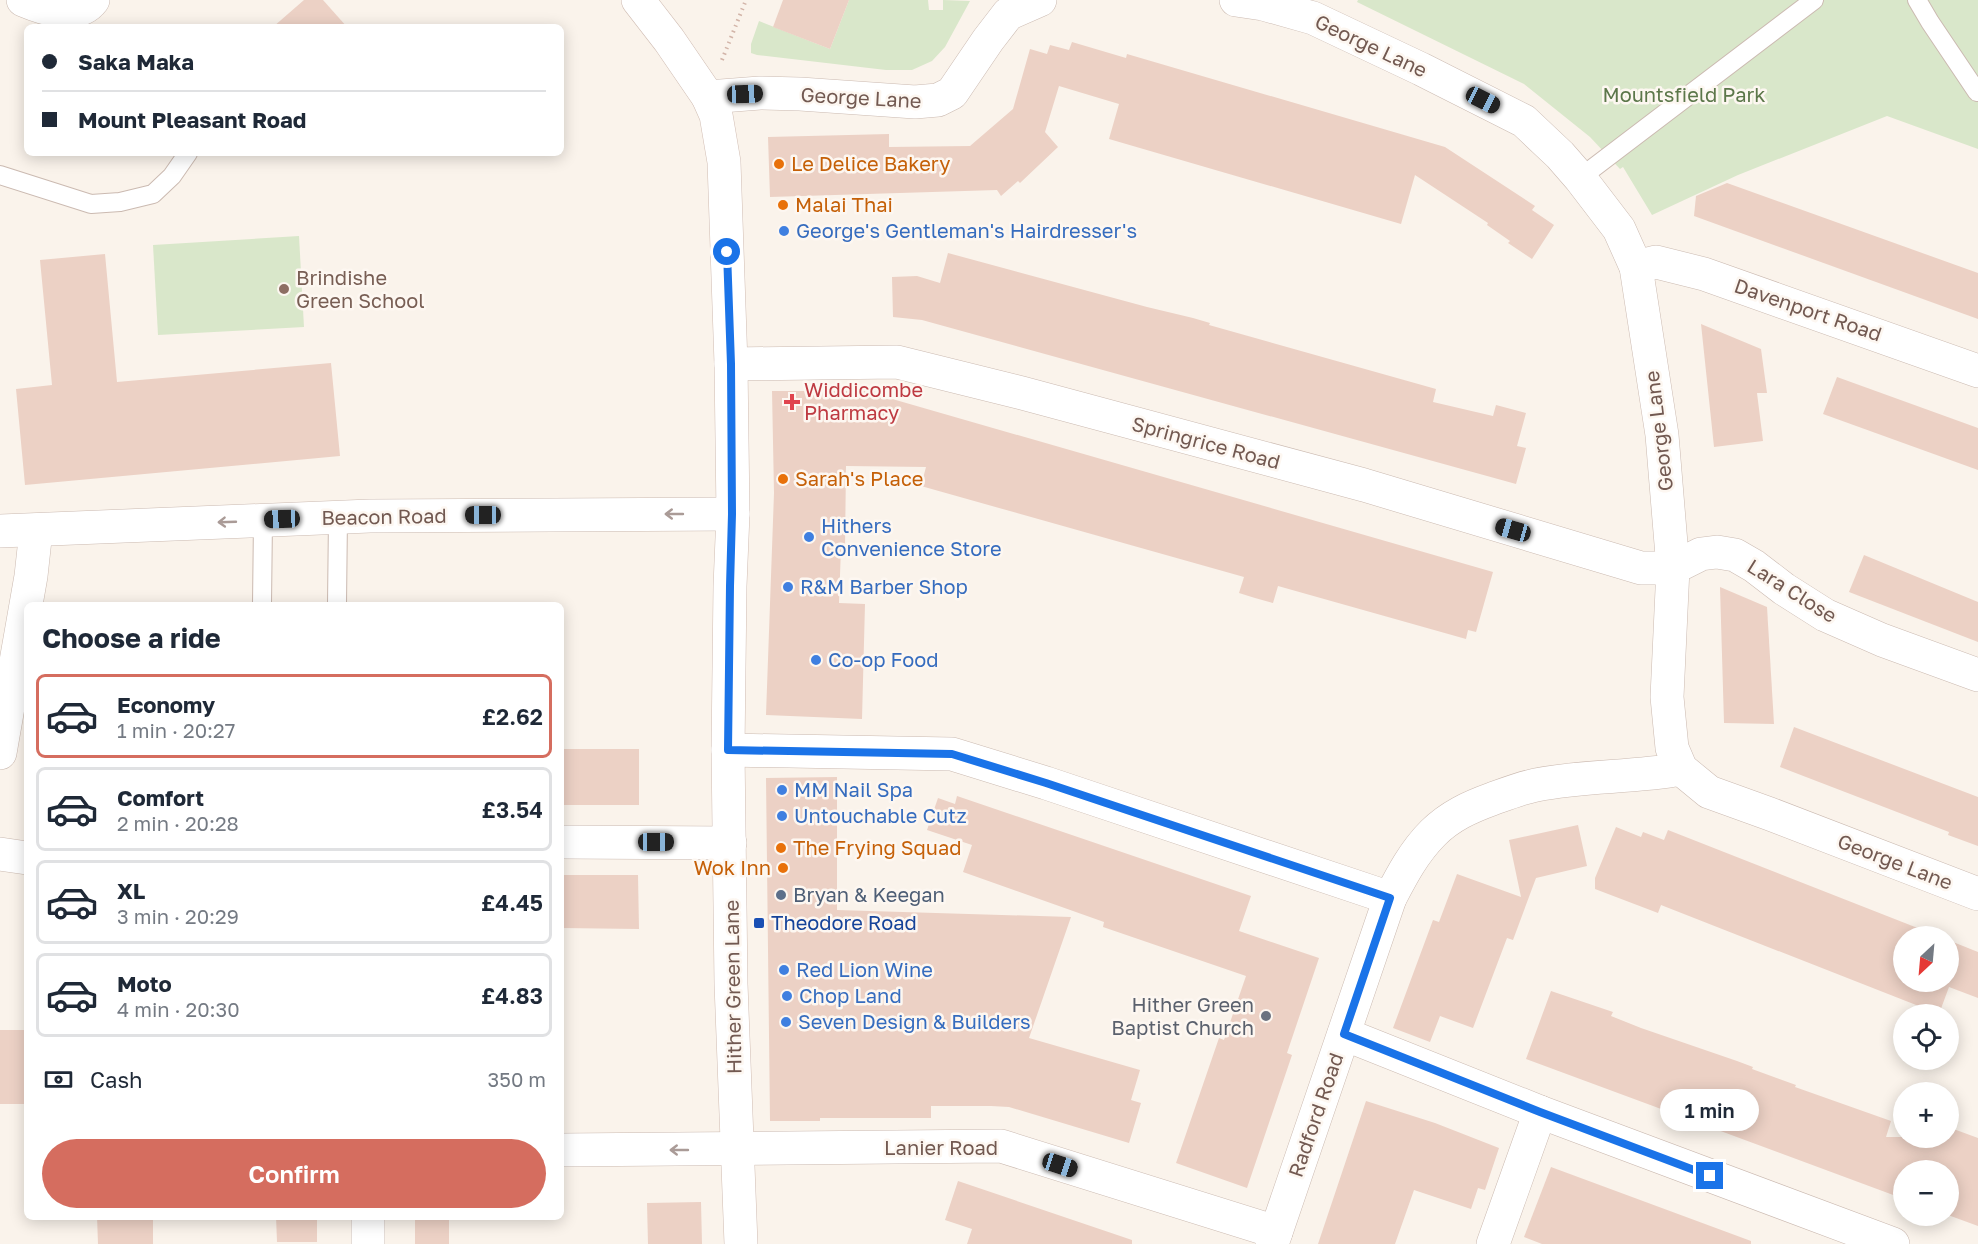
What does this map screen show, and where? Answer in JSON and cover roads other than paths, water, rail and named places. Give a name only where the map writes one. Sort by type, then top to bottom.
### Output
[{"type":"street","points":[[23,0],[58,12],[71,11],[90,4],[93,0]]},
{"type":"street","name":"Hither Green Lane","points":[[638,0],[669,39],[708,97],[716,115],[724,162],[731,364],[732,514],[728,750],[731,984],[741,1244]]},
{"type":"street","name":"George Lane","points":[[708,97],[760,93],[915,102],[938,100],[952,93],[1008,14],[1040,0]]},
{"type":"street","name":"George Lane","points":[[1236,0],[1318,9],[1422,69],[1524,121],[1560,155],[1580,178],[1619,229],[1636,267],[1662,435],[1672,568],[1667,697],[1672,748],[1681,769],[1709,792],[1978,894]]},
{"type":"street","name":"Davenport Road","points":[[1636,267],[1656,262],[1704,274],[1978,371]]},
{"type":"street","name":"Springrice Road","points":[[731,364],[897,362],[1034,396],[1364,485],[1641,568],[1672,568]]},
{"type":"street","name":"Beacon Road","points":[[0,531],[338,517],[732,514]]},
{"type":"street","points":[[27,602],[36,530]]},
{"type":"street","name":"Lara Close","points":[[1672,568],[1701,554],[1717,552],[1735,555],[1825,615],[1882,640],[1978,675]]},
{"type":"street","points":[[0,753],[24,620]]},
{"type":"street","points":[[728,750],[952,754],[1390,898]]},
{"type":"street","name":"Radford Road","points":[[1274,1238],[1390,898],[1409,864],[1433,833],[1451,818],[1471,807],[1534,786],[1657,774],[1681,769]]},
{"type":"street","points":[[564,842],[729,843]]},
{"type":"street","points":[[0,854],[24,858]]},
{"type":"street","points":[[1344,1034],[1540,1112],[1893,1244]]},
{"type":"street","points":[[1493,1244],[1540,1112]]},
{"type":"street","name":"Lanier Road","points":[[564,1150],[1001,1146],[1274,1238]]},
{"type":"street","points":[[368,1220],[368,1244]]},
{"type":"lane","points":[[1580,178],[1814,0]]},
{"type":"lane","points":[[1917,0],[1977,92]]},
{"type":"lane","points":[[0,175],[90,204],[120,202],[153,194],[172,176],[186,156]]},
{"type":"lane","points":[[337,602],[338,517]]},
{"type":"lane","points":[[262,602],[263,520]]},
{"type":"place","name":"Le Delice Bakery","points":[[779,164]]},
{"type":"place","name":"Malai Thai","points":[[783,205]]},
{"type":"place","name":"George's Gentleman's Hairdresser's","points":[[784,231]]},
{"type":"place","name":"Brindishe Green School","points":[[284,289]]},
{"type":"place","name":"Widdicombe Pharmacy","points":[[792,402]]},
{"type":"place","name":"Sarah's Place","points":[[783,479]]},
{"type":"place","name":"Hithers Convenience Store","points":[[809,537]]},
{"type":"place","name":"R&M Barber Shop","points":[[788,587]]},
{"type":"place","name":"Co-op Food","points":[[816,660]]},
{"type":"place","name":"MM Nail Spa","points":[[782,790]]},
{"type":"place","name":"Untouchable Cutz","points":[[782,816]]},
{"type":"place","name":"The Frying Squad","points":[[781,848]]},
{"type":"place","name":"Wok Inn","points":[[783,868]]},
{"type":"place","name":"Bryan & Keegan","points":[[781,895]]},
{"type":"place","name":"Theodore Road","points":[[759,923]]},
{"type":"place","name":"Red Lion Wine","points":[[784,970]]},
{"type":"place","name":"Chop Land","points":[[787,996]]},
{"type":"place","name":"Hither Green Baptist Church","points":[[1266,1016]]},
{"type":"place","name":"Seven Design & Builders","points":[[786,1022]]},
{"type":"park label","name":"Mountsfield Park","points":[[1684,95]]}]
